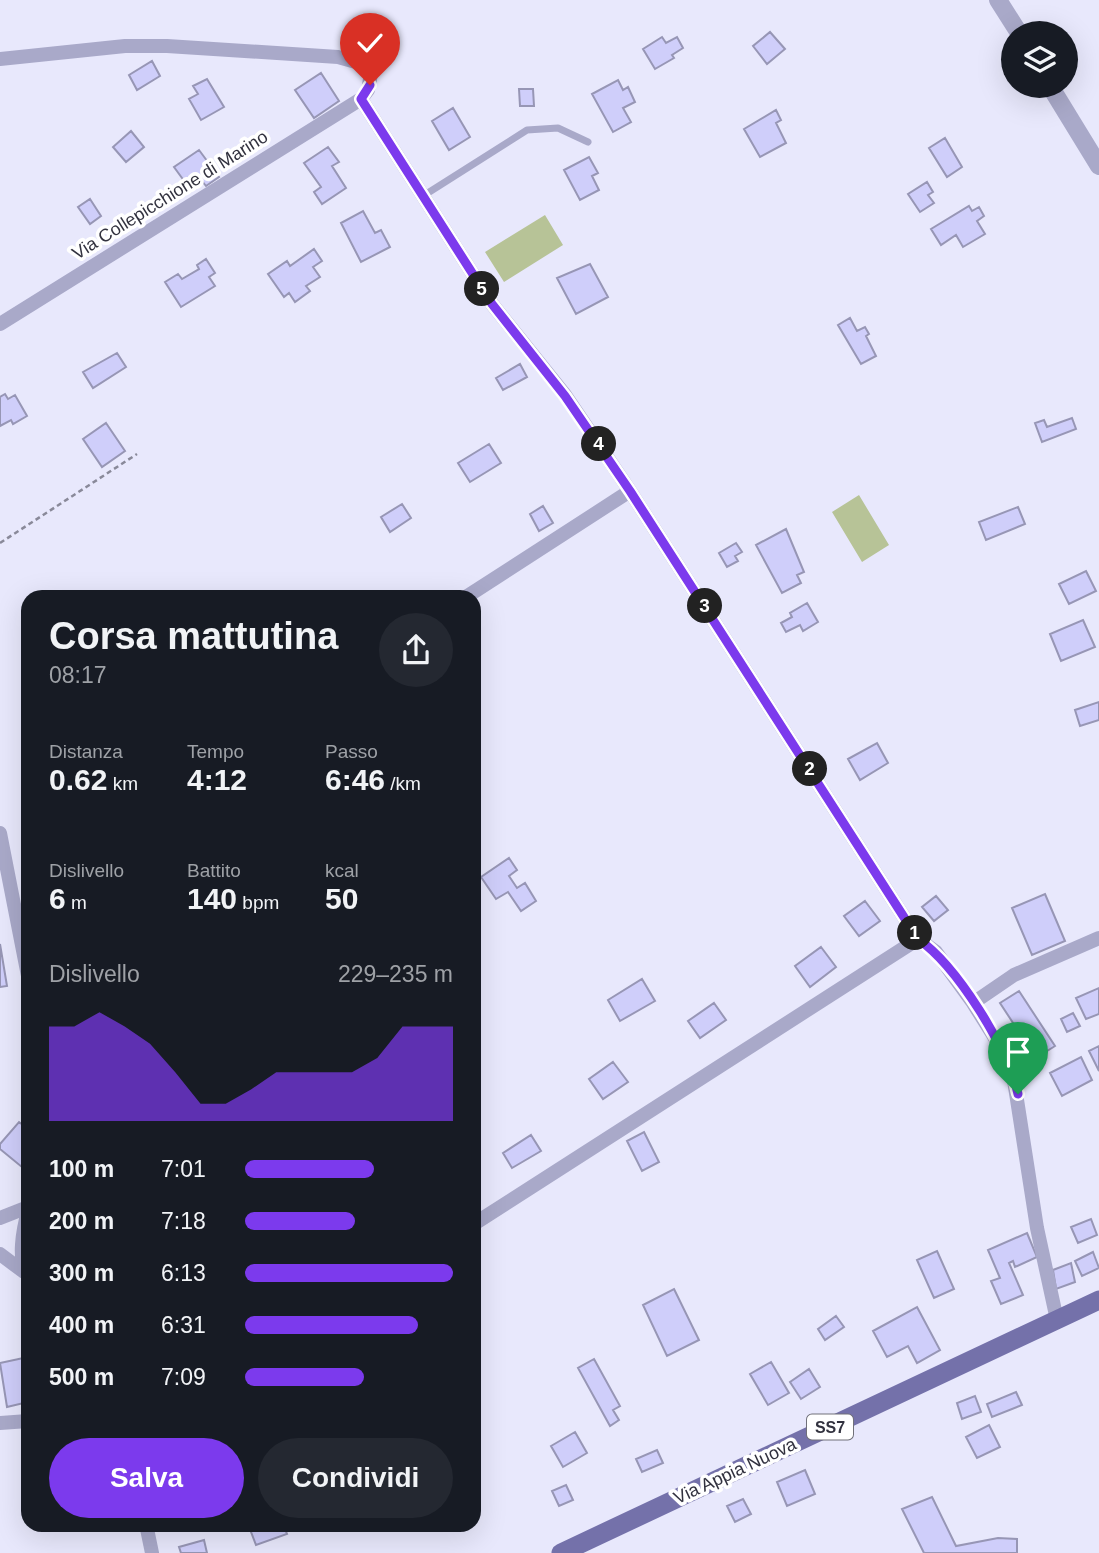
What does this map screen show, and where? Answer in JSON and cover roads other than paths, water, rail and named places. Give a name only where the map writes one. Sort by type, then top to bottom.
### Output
[{"type":"main road","name":"Via Appia Nuova","points":[[561,1553],[1099,1300]]},
{"type":"street","points":[[998,0],[1011,21]]},
{"type":"street","points":[[0,59],[125,46],[167,46],[338,57],[363,64],[370,69],[370,85],[361,99],[492,304],[565,396],[630,491],[918,939],[936,952],[1005,1054],[1016,1084],[1037,1227],[1057,1320]]},
{"type":"street","points":[[1057,98],[1099,166]]},
{"type":"street","name":"Via Collepicchione di Marino","points":[[0,324],[361,99]]},
{"type":"street","points":[[477,590],[630,491]]},
{"type":"street","points":[[0,833],[21,940]]},
{"type":"street","points":[[973,1003],[1014,975],[1099,938]]},
{"type":"street","points":[[481,1219],[918,939]]},
{"type":"street","points":[[0,1218],[21,1212]]},
{"type":"street","points":[[0,1254],[21,1270]]},
{"type":"street","points":[[0,1423],[21,1422]]},
{"type":"street","points":[[148,1532],[152,1553]]},
{"type":"lane","points":[[424,196],[527,130],[558,128],[588,142]]}]
